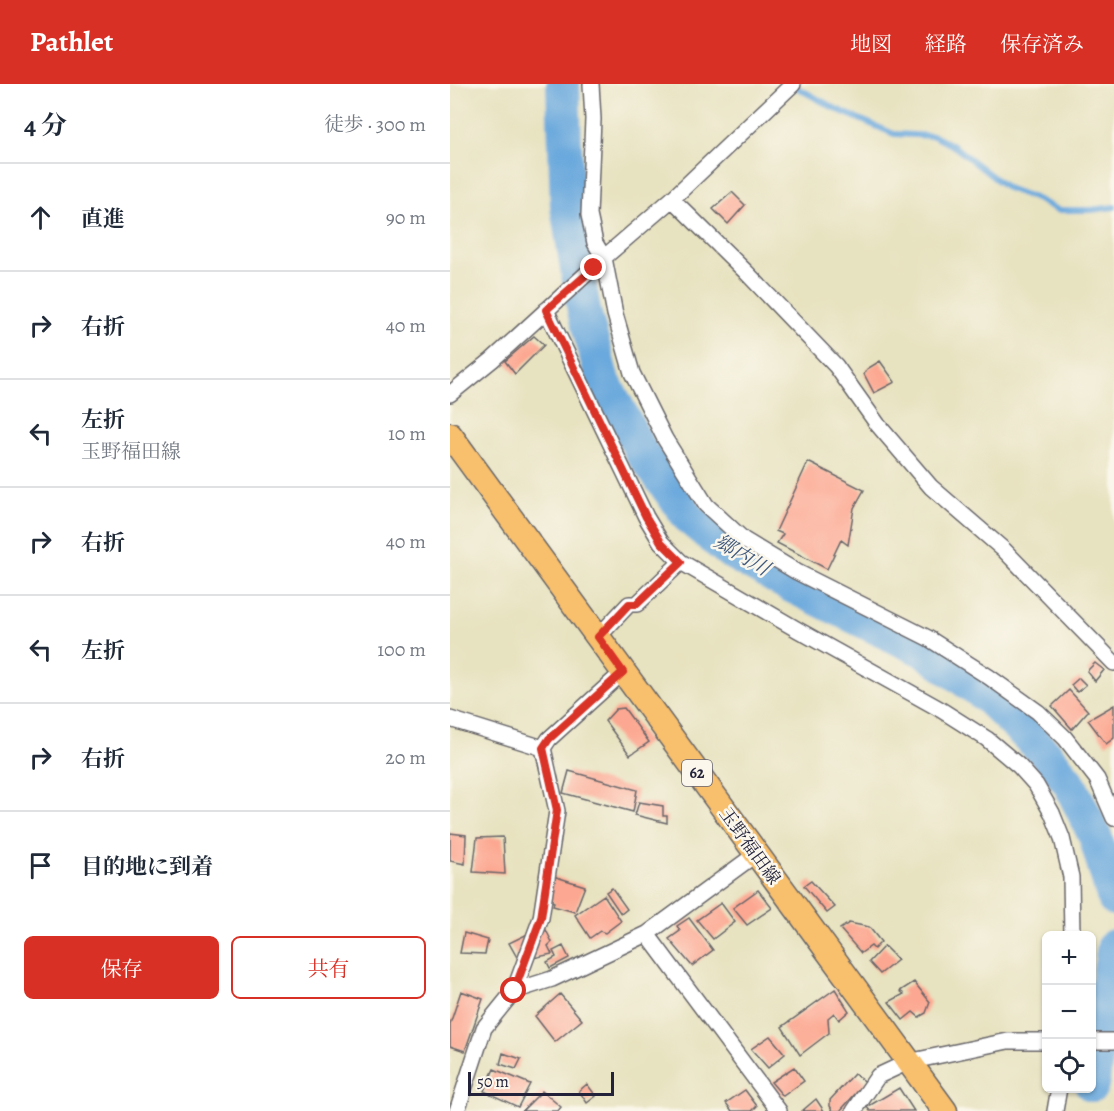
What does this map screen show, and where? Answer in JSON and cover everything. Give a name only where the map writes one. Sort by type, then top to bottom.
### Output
[{"type":"main road","name":"玉野福田線","points":[[450,435],[945,1111]]},
{"type":"street","points":[[591,84],[593,118],[589,215],[599,263],[632,373],[665,439],[706,506],[753,545],[797,572],[928,638],[1038,712],[1065,738],[1097,779],[1114,818]]},
{"type":"street","points":[[450,394],[492,360],[672,199],[791,86]]},
{"type":"street","points":[[672,199],[836,366],[878,424],[931,487],[1004,550],[1114,663]]},
{"type":"street","points":[[546,310],[646,517],[661,542],[681,562],[938,708],[987,739],[1036,785],[1052,813],[1062,838],[1071,877],[1072,931]]},
{"type":"street","points":[[598,637],[629,604],[637,604],[681,562]]},
{"type":"street","points":[[457,1111],[484,1028],[514,991],[541,918],[557,810],[543,748],[549,739],[623,672]]},
{"type":"street","points":[[450,719],[543,748]]},
{"type":"street","points":[[514,991],[552,979],[647,934],[756,854]]},
{"type":"street","points":[[647,934],[779,1111]]},
{"type":"street","points":[[854,1111],[878,1076],[908,1062],[1008,1041],[1042,1041]]},
{"type":"street","points":[[1096,1041],[1114,1041]]},
{"type":"street","points":[[1055,1111],[1058,1093]]},
{"type":"building","points":[[732,192],[745,205],[728,224],[713,209]]},
{"type":"building","points":[[534,336],[544,345],[515,374],[505,361]]},
{"type":"building","points":[[880,361],[895,382],[874,393],[864,374],[867,369]]},
{"type":"building","points":[[808,462],[864,490],[854,508],[848,545],[841,540],[827,569],[777,543],[783,534],[776,531]]},
{"type":"building","points":[[1095,663],[1104,670],[1095,681],[1087,671]]},
{"type":"building","points":[[1079,678],[1086,685],[1077,692],[1071,685]]},
{"type":"building","points":[[1069,690],[1088,711],[1072,729],[1052,706]]},
{"type":"building","points":[[1114,705],[1114,738],[1106,744],[1088,720]]},
{"type":"building","points":[[624,708],[649,742],[630,755],[605,721],[616,709]]},
{"type":"building","points":[[569,771],[637,790],[633,812],[563,793]]},
{"type":"building","points":[[639,802],[663,806],[663,816],[667,816],[667,823],[635,815]]},
{"type":"building","points":[[450,833],[466,835],[465,864],[450,861]]},
{"type":"building","points":[[503,837],[505,874],[473,872],[477,838]]},
{"type":"building","points":[[553,876],[585,886],[575,912],[553,906],[554,902],[546,899]]},
{"type":"building","points":[[811,881],[835,907],[827,913],[804,886]]},
{"type":"building","points":[[612,888],[627,909],[621,914],[606,892]]},
{"type":"building","points":[[758,890],[772,908],[747,925],[733,908]]},
{"type":"building","points":[[604,895],[621,921],[605,933],[600,931],[590,938],[575,915]]},
{"type":"building","points":[[721,903],[735,922],[713,939],[697,920]]},
{"type":"building","points":[[689,918],[713,950],[692,966],[669,939],[680,931],[677,926]]},
{"type":"building","points":[[849,923],[869,927],[881,942],[874,949],[871,946],[861,953],[840,929]]},
{"type":"building","points":[[544,926],[552,942],[548,946],[552,954],[519,961],[509,943]]},
{"type":"building","points":[[464,933],[488,940],[485,954],[460,953]]},
{"type":"building","points":[[563,946],[569,958],[550,968],[547,962],[556,957],[553,951]]},
{"type":"building","points":[[884,946],[898,960],[880,974],[869,962]]},
{"type":"building","points":[[914,982],[930,1002],[926,1013],[919,1017],[913,1012],[903,1020],[889,1002],[904,994],[900,991]]},
{"type":"building","points":[[835,989],[849,1011],[839,1020],[834,1013],[828,1018],[829,1033],[800,1055],[782,1027]]},
{"type":"building","points":[[461,991],[483,999],[465,1051],[450,1046],[450,1024]]},
{"type":"building","points":[[560,994],[582,1020],[555,1042],[535,1016]]},
{"type":"building","points":[[770,1036],[785,1054],[768,1068],[751,1049]]},
{"type":"building","points":[[503,1053],[521,1059],[516,1069],[500,1064]]},
{"type":"building","points":[[794,1067],[804,1081],[783,1096],[771,1082]]},
{"type":"building","points":[[494,1069],[530,1084],[518,1107],[484,1091]]},
{"type":"building","points":[[854,1074],[866,1082],[840,1111],[833,1111],[830,1100]]},
{"type":"building","points":[[587,1084],[596,1096],[587,1103],[579,1091]]},
{"type":"building","points":[[899,1088],[914,1111],[870,1111],[867,1107]]},
{"type":"building","points":[[745,1090],[757,1106],[752,1111],[732,1111],[726,1103]]},
{"type":"building","points":[[542,1091],[561,1107],[558,1111],[522,1111]]},
{"type":"building","points":[[816,1099],[824,1111],[802,1111]]},
{"type":"waterway","name":"郷内川","points":[[563,84],[567,207],[584,311],[602,378],[642,453],[690,519],[730,552],[789,585],[926,652],[986,696],[1046,754],[1069,783],[1095,836],[1114,899]]},
{"type":"waterway","points":[[794,86],[836,109],[894,134],[934,136],[955,147],[1007,188],[1058,210],[1114,207]]},
{"type":"waterway","name":"郷内川","points":[[1096,1060],[1114,946]]},
{"type":"route","points":[[514,991],[541,918],[557,810],[543,748],[549,739],[623,672],[598,637],[629,604],[637,604],[681,562],[661,542],[646,517],[546,310],[594,268]]}]
